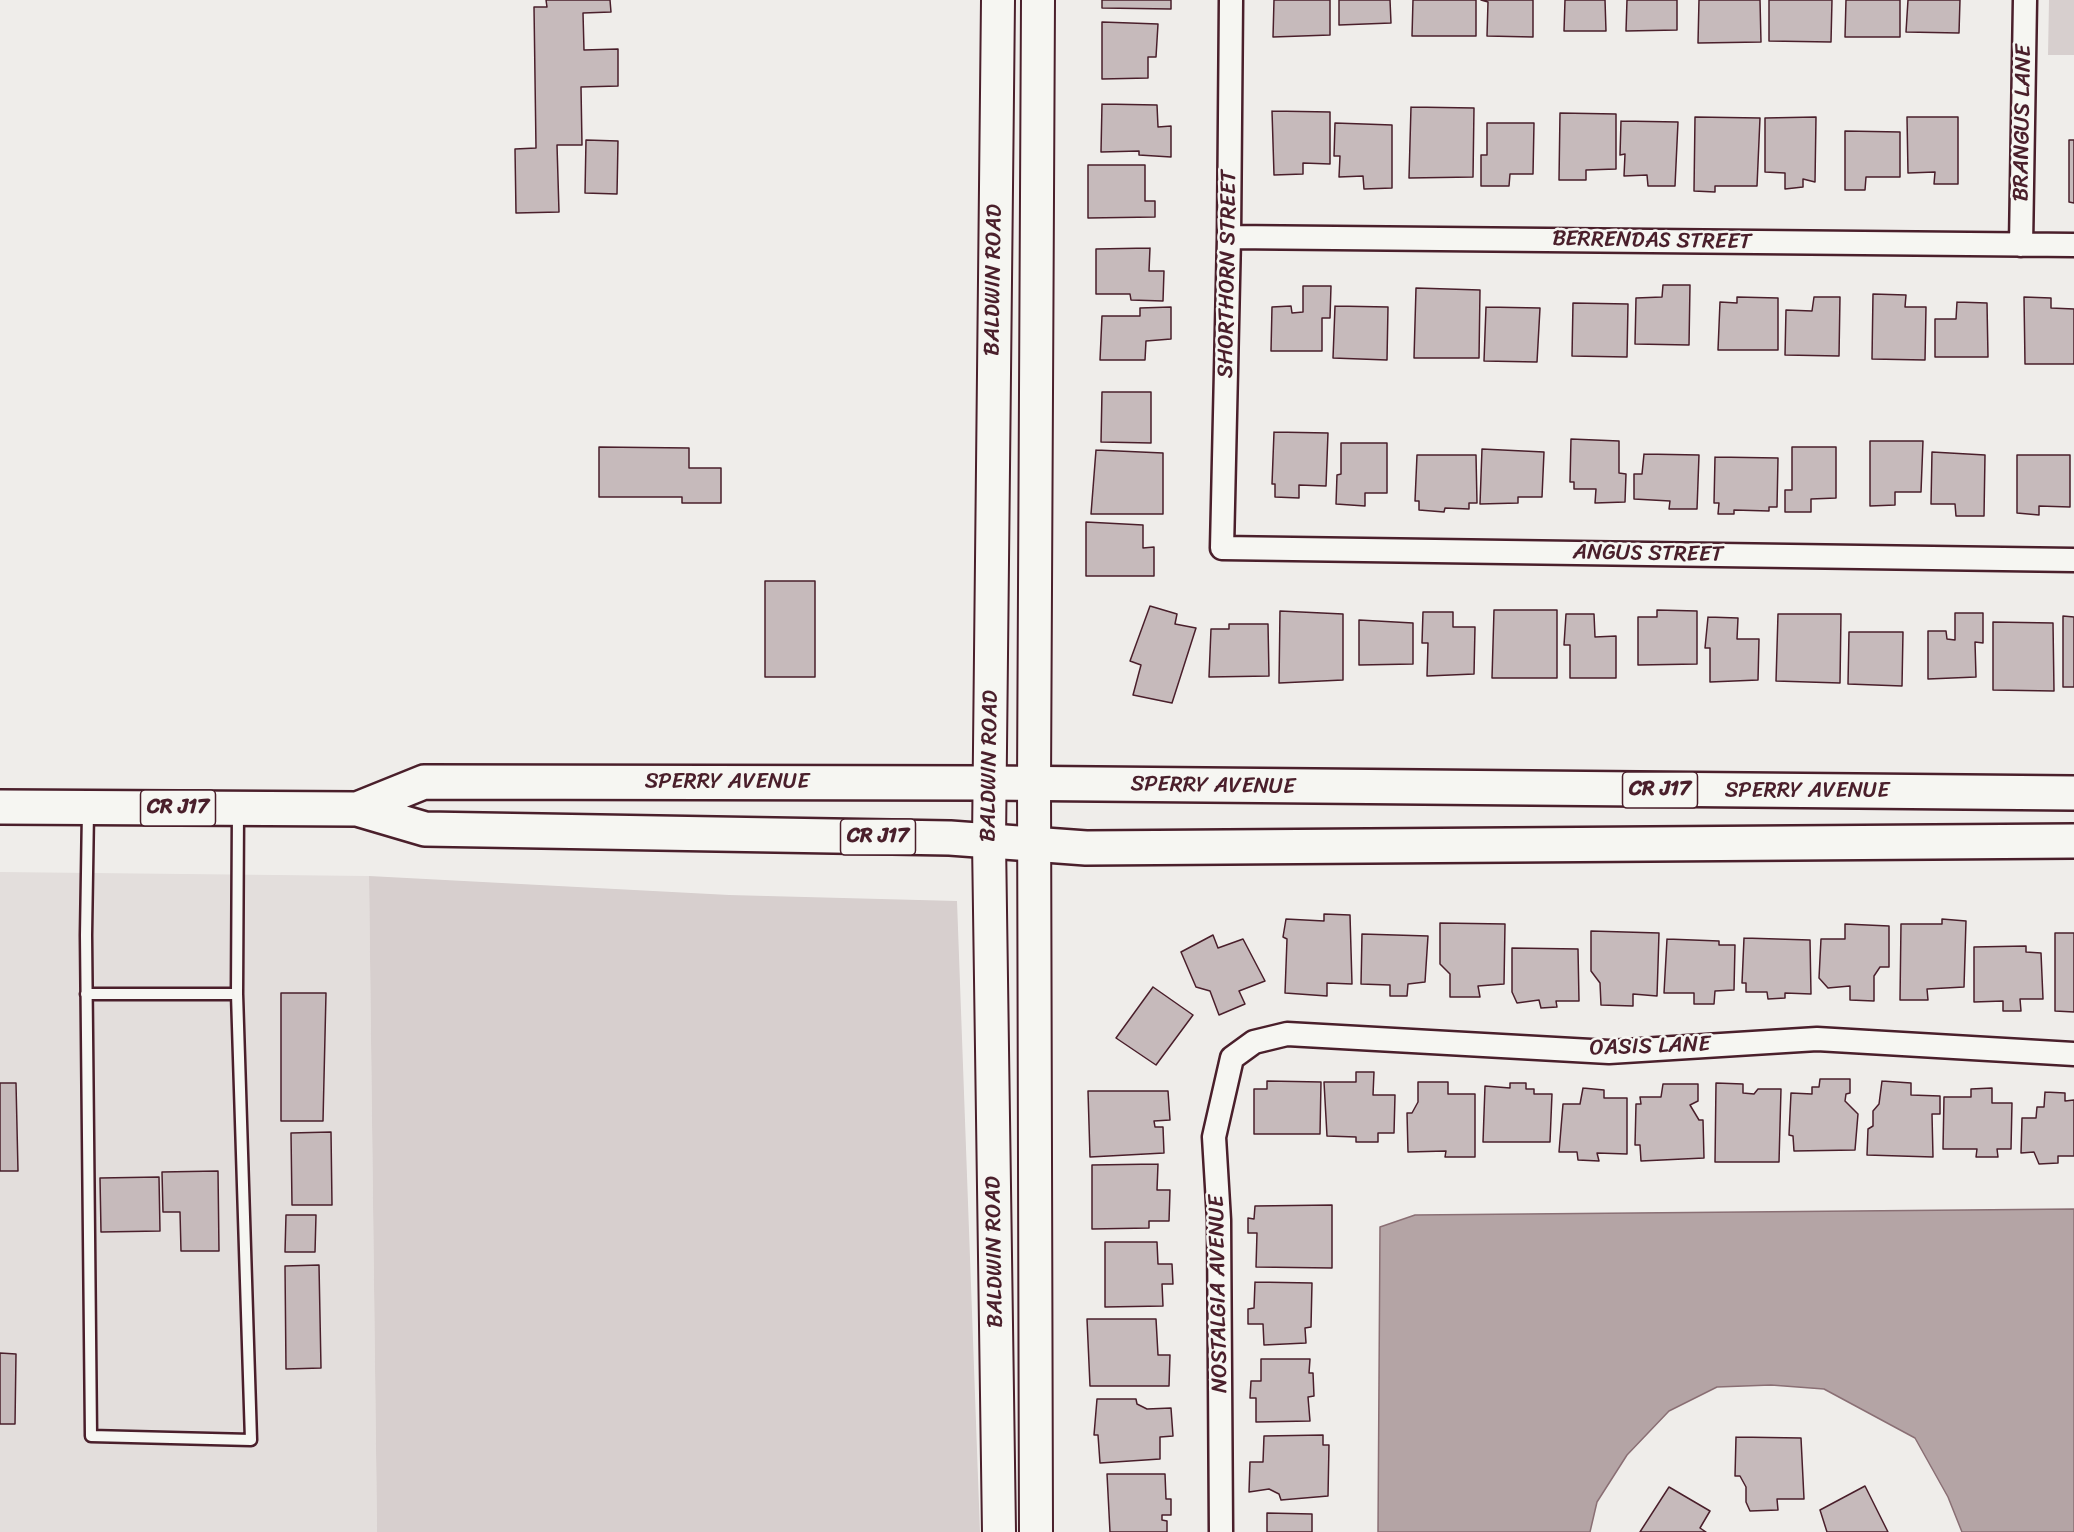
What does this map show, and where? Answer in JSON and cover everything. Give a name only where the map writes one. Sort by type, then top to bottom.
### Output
[{"type":"main road","name":"BALDWIN ROAD","points":[[998,0],[988,841],[999,1532]]},
{"type":"main road","name":"BALDWIN ROAD","points":[[1036,1532],[1034,784],[1038,0]]},
{"type":"main road","name":"SPERRY AVENUE","points":[[357,809],[424,782],[989,783],[2074,793]]},
{"type":"main road","name":"SPERRY AVENUE","points":[[0,807],[357,809],[425,829],[988,841],[1109,848],[2074,840]]},
{"type":"street","name":"SHORTHORN STREET","points":[[1222,548],[1229,237],[1231,0]]},
{"type":"street","name":"BRANGUS LANE","points":[[2021,245],[2025,0]]},
{"type":"street","name":"BERRENDAS STREET","points":[[1229,237],[2074,245]]},
{"type":"street","name":"ANGUS STREET","points":[[1222,548],[2074,560]]},
{"type":"street","name":"OASIS LANE","points":[[1232,1058],[1254,1042],[1287,1034],[1609,1052],[1817,1039],[2074,1054]]},
{"type":"street","name":"NOSTALGIA AVENUE","points":[[1221,1532],[1219,1220],[1214,1137],[1232,1058]]},
{"type":"lane","points":[[88,807],[87,994],[91,1437],[251,1440],[237,994],[238,808]]},
{"type":"lane","points":[[87,994],[237,994]]},
{"type":"shaded area","points":[[2049,0],[2074,0],[2074,55],[2048,55]]},
{"type":"shaded area","points":[[0,872],[369,876],[377,1532],[0,1532]]},
{"type":"shaded area","points":[[369,876],[729,895],[957,901],[980,1532],[377,1532]]},
{"type":"shaded area","points":[[2074,1209],[2074,1532],[1962,1532],[1948,1497],[1915,1438],[1824,1389],[1771,1385],[1717,1387],[1669,1411],[1627,1455],[1597,1502],[1590,1532],[1378,1532],[1380,1227],[1415,1215]]},
{"type":"building","points":[[546,0],[610,0],[611,12],[583,13],[584,50],[618,49],[618,86],[581,87],[582,145],[557,145],[559,212],[516,213],[515,149],[536,148],[534,7],[547,7]]},
{"type":"building","points":[[1102,0],[1171,0],[1171,9],[1102,8]]},
{"type":"building","points":[[1274,0],[1330,0],[1330,35],[1273,37]]},
{"type":"building","points":[[1339,0],[1390,0],[1391,23],[1339,25]]},
{"type":"building","points":[[1413,0],[1476,0],[1476,36],[1412,36]]},
{"type":"building","points":[[1481,0],[1533,0],[1533,37],[1487,36],[1488,2]]},
{"type":"building","points":[[1565,0],[1605,0],[1606,31],[1564,31]]},
{"type":"building","points":[[1627,0],[1677,0],[1677,30],[1626,31]]},
{"type":"building","points":[[1699,0],[1760,0],[1761,42],[1698,43]]},
{"type":"building","points":[[1769,0],[1832,0],[1831,42],[1769,41]]},
{"type":"building","points":[[1846,0],[1900,0],[1900,37],[1845,37]]},
{"type":"building","points":[[1908,0],[1960,0],[1959,33],[1906,32]]},
{"type":"building","points":[[1102,22],[1158,24],[1156,57],[1148,57],[1148,78],[1102,79]]},
{"type":"building","points":[[1102,104],[1157,105],[1158,127],[1171,126],[1171,157],[1139,155],[1139,151],[1101,152]]},
{"type":"building","points":[[1411,107],[1474,108],[1473,177],[1409,178]]},
{"type":"building","points":[[1272,111],[1330,112],[1330,164],[1303,163],[1303,174],[1274,175]]},
{"type":"building","points":[[1560,113],[1616,114],[1616,169],[1586,170],[1586,180],[1559,180]]},
{"type":"building","points":[[1695,117],[1760,118],[1757,186],[1715,186],[1715,192],[1694,191]]},
{"type":"building","points":[[1816,117],[1815,182],[1803,179],[1803,187],[1785,189],[1785,173],[1765,172],[1765,118]]},
{"type":"building","points":[[1907,117],[1958,117],[1958,184],[1934,184],[1935,172],[1908,173]]},
{"type":"building","points":[[1621,121],[1678,122],[1675,186],[1648,186],[1647,175],[1624,176],[1625,154],[1620,155]]},
{"type":"building","points":[[1335,123],[1392,125],[1392,188],[1364,189],[1363,176],[1339,177],[1340,156],[1334,156]]},
{"type":"building","points":[[1487,123],[1534,123],[1533,174],[1510,174],[1509,186],[1481,186],[1481,155],[1487,155]]},
{"type":"building","points":[[1845,131],[1900,132],[1900,177],[1866,177],[1865,190],[1845,190]]},
{"type":"building","points":[[586,140],[618,141],[617,194],[585,193]]},
{"type":"building","points":[[2069,140],[2074,140],[2074,203],[2069,202]]},
{"type":"building","points":[[1088,165],[1145,165],[1145,201],[1155,201],[1155,217],[1088,218]]},
{"type":"building","points":[[1150,248],[1149,271],[1164,271],[1163,301],[1131,300],[1130,294],[1096,294],[1096,249]]},
{"type":"building","points":[[1663,285],[1690,285],[1689,345],[1635,344],[1636,298],[1662,297]]},
{"type":"building","points":[[1303,286],[1331,286],[1330,318],[1322,318],[1322,351],[1271,351],[1272,307],[1291,306],[1292,313],[1303,312]]},
{"type":"building","points":[[1416,288],[1480,290],[1479,358],[1414,358]]},
{"type":"building","points":[[1873,294],[1906,295],[1905,307],[1926,307],[1925,360],[1872,359]]},
{"type":"building","points":[[1737,297],[1778,298],[1778,350],[1718,350],[1720,302],[1737,303]]},
{"type":"building","points":[[1814,297],[1840,297],[1839,356],[1785,355],[1786,310],[1812,311]]},
{"type":"building","points":[[2024,297],[2051,298],[2051,308],[2074,309],[2074,364],[2025,364]]},
{"type":"building","points":[[1957,302],[1987,303],[1988,357],[1935,357],[1935,319],[1956,319]]},
{"type":"building","points":[[1573,303],[1628,304],[1627,357],[1572,356]]},
{"type":"building","points":[[1335,306],[1388,307],[1387,360],[1333,358]]},
{"type":"building","points":[[1171,307],[1171,339],[1146,341],[1145,360],[1100,360],[1102,316],[1140,316],[1140,308]]},
{"type":"building","points":[[1486,307],[1540,308],[1537,362],[1484,361]]},
{"type":"building","points":[[1102,392],[1151,392],[1151,443],[1101,442]]},
{"type":"building","points":[[1274,432],[1328,433],[1326,486],[1299,485],[1299,498],[1275,497],[1275,484],[1272,484]]},
{"type":"building","points":[[1571,439],[1619,441],[1619,473],[1626,474],[1625,502],[1595,503],[1596,489],[1574,489],[1574,482],[1570,482]]},
{"type":"building","points":[[1870,441],[1923,441],[1921,492],[1895,492],[1895,505],[1870,506]]},
{"type":"building","points":[[1341,443],[1387,443],[1387,493],[1365,493],[1365,506],[1336,504],[1337,475],[1341,474]]},
{"type":"building","points":[[599,447],[689,448],[689,468],[721,468],[721,503],[682,503],[682,497],[599,497]]},
{"type":"building","points":[[1792,447],[1836,447],[1836,498],[1811,499],[1811,512],[1785,512],[1785,490],[1792,490]]},
{"type":"building","points":[[1482,449],[1544,452],[1542,497],[1518,497],[1518,503],[1480,504]]},
{"type":"building","points":[[1096,450],[1163,453],[1163,514],[1091,514]]},
{"type":"building","points":[[1932,452],[1985,455],[1984,516],[1956,516],[1955,504],[1931,504]]},
{"type":"building","points":[[1644,454],[1699,455],[1697,509],[1669,509],[1670,501],[1634,499],[1634,474],[1642,474]]},
{"type":"building","points":[[1417,455],[1476,455],[1477,503],[1469,503],[1469,509],[1445,508],[1444,512],[1419,510],[1419,501],[1415,501]]},
{"type":"building","points":[[2017,455],[2070,455],[2070,507],[2039,506],[2039,515],[2017,513]]},
{"type":"building","points":[[1715,457],[1778,458],[1777,507],[1769,507],[1769,511],[1734,510],[1734,514],[1718,514],[1719,503],[1714,503]]},
{"type":"building","points":[[1086,522],[1143,525],[1143,548],[1154,547],[1154,576],[1086,576]]},
{"type":"building","points":[[765,581],[815,581],[815,677],[765,677]]},
{"type":"building","points":[[1150,606],[1177,614],[1175,624],[1196,628],[1172,703],[1133,695],[1141,665],[1130,661]]},
{"type":"building","points":[[1494,610],[1557,610],[1557,678],[1492,678]]},
{"type":"building","points":[[1657,610],[1697,611],[1697,664],[1638,665],[1638,617],[1657,617]]},
{"type":"building","points":[[1280,611],[1343,614],[1343,680],[1279,683]]},
{"type":"building","points":[[1423,612],[1453,612],[1453,627],[1475,627],[1474,674],[1427,676],[1428,643],[1422,643]]},
{"type":"building","points":[[1955,613],[1983,613],[1983,643],[1975,642],[1976,677],[1928,679],[1928,631],[1946,631],[1947,639],[1955,640]]},
{"type":"building","points":[[1566,614],[1594,614],[1595,637],[1616,636],[1616,678],[1570,678],[1570,645],[1564,645]]},
{"type":"building","points":[[1778,614],[1841,614],[1840,683],[1776,681]]},
{"type":"building","points":[[2063,616],[2074,617],[2074,687],[2063,687]]},
{"type":"building","points":[[1708,617],[1738,618],[1737,639],[1759,639],[1758,680],[1710,682],[1710,648],[1705,648]]},
{"type":"building","points":[[1359,620],[1413,623],[1413,664],[1359,665]]},
{"type":"building","points":[[1993,622],[2053,623],[2054,691],[1993,690]]},
{"type":"building","points":[[1229,624],[1268,624],[1269,676],[1209,677],[1211,629],[1229,629]]},
{"type":"building","points":[[1849,632],[1903,632],[1902,686],[1848,684]]},
{"type":"building","points":[[1324,914],[1350,915],[1352,984],[1327,983],[1327,996],[1285,993],[1287,939],[1283,937],[1286,919],[1324,921]]},
{"type":"building","points":[[1942,919],[1966,921],[1964,987],[1927,989],[1928,1000],[1900,1000],[1901,924],[1942,924]]},
{"type":"building","points":[[1440,923],[1505,924],[1504,984],[1478,986],[1480,997],[1450,997],[1450,974],[1440,964]]},
{"type":"building","points":[[1845,924],[1889,926],[1889,967],[1880,967],[1874,976],[1874,1001],[1850,1000],[1850,986],[1828,988],[1819,978],[1821,939],[1845,939]]},
{"type":"building","points":[[1591,931],[1659,933],[1657,996],[1633,994],[1633,1006],[1601,1005],[1600,983],[1591,971]]},
{"type":"building","points":[[2055,933],[2074,933],[2074,1012],[2055,1011]]},
{"type":"building","points":[[1362,934],[1428,936],[1425,982],[1408,984],[1407,996],[1390,996],[1390,985],[1361,984]]},
{"type":"building","points":[[1213,935],[1218,948],[1243,939],[1265,981],[1239,991],[1245,1004],[1219,1015],[1210,991],[1196,987],[1181,952]]},
{"type":"building","points":[[1744,938],[1810,940],[1811,994],[1785,993],[1785,998],[1768,999],[1767,992],[1746,992],[1746,983],[1742,983]]},
{"type":"building","points":[[1667,939],[1719,941],[1719,945],[1735,945],[1734,990],[1715,991],[1714,1004],[1694,1004],[1694,993],[1664,993]]},
{"type":"building","points":[[2026,946],[2026,952],[2041,953],[2043,999],[2020,999],[2021,1011],[2003,1011],[2003,1001],[1974,1002],[1974,947]]},
{"type":"building","points":[[1512,948],[1578,949],[1579,1001],[1556,1001],[1557,1007],[1541,1008],[1539,1000],[1517,1003],[1512,992]]},
{"type":"building","points":[[1153,987],[1193,1015],[1156,1065],[1116,1038]]},
{"type":"building","points":[[281,993],[326,993],[323,1121],[281,1121]]},
{"type":"building","points":[[1356,1072],[1374,1072],[1373,1095],[1395,1095],[1394,1133],[1378,1133],[1378,1142],[1356,1142],[1356,1137],[1327,1136],[1324,1082],[1356,1082]]},
{"type":"building","points":[[1820,1079],[1850,1079],[1850,1093],[1846,1094],[1845,1101],[1858,1114],[1855,1150],[1794,1151],[1793,1136],[1789,1135],[1791,1093],[1812,1094],[1812,1087],[1819,1087]]},
{"type":"building","points":[[1267,1081],[1321,1082],[1320,1134],[1254,1134],[1254,1089],[1267,1089]]},
{"type":"building","points":[[1882,1081],[1911,1083],[1911,1095],[1940,1096],[1940,1114],[1932,1114],[1933,1157],[1867,1155],[1868,1129],[1873,1126],[1873,1111],[1879,1104]]},
{"type":"building","points":[[1418,1082],[1448,1082],[1448,1094],[1475,1094],[1475,1157],[1445,1157],[1446,1151],[1408,1152],[1407,1113],[1412,1113],[1418,1102]]},
{"type":"building","points":[[0,1083],[16,1083],[18,1171],[0,1171]]},
{"type":"building","points":[[1510,1083],[1526,1083],[1526,1089],[1534,1089],[1534,1094],[1552,1094],[1550,1142],[1483,1142],[1485,1086],[1510,1088]]},
{"type":"building","points":[[1716,1083],[1743,1084],[1743,1093],[1754,1094],[1758,1089],[1781,1089],[1779,1162],[1715,1162]]},
{"type":"building","points":[[1663,1084],[1698,1084],[1698,1101],[1690,1105],[1699,1120],[1703,1120],[1704,1158],[1641,1161],[1640,1145],[1635,1145],[1636,1104],[1641,1104],[1640,1097],[1661,1097]]},
{"type":"building","points":[[1583,1088],[1604,1090],[1604,1098],[1627,1098],[1627,1154],[1597,1153],[1599,1161],[1578,1160],[1577,1152],[1559,1152],[1563,1104],[1580,1104]]},
{"type":"building","points":[[1992,1088],[1992,1103],[2012,1103],[2011,1149],[1997,1149],[1998,1157],[1976,1157],[1977,1149],[1943,1149],[1944,1097],[1971,1097],[1971,1089]]},
{"type":"building","points":[[1088,1091],[1168,1091],[1170,1120],[1154,1121],[1155,1127],[1163,1127],[1164,1153],[1090,1157]]},
{"type":"building","points":[[2045,1092],[2065,1093],[2065,1101],[2074,1100],[2074,1156],[2058,1156],[2058,1163],[2039,1164],[2034,1152],[2021,1153],[2022,1118],[2036,1118],[2037,1107],[2044,1107]]},
{"type":"building","points":[[331,1132],[332,1205],[292,1205],[291,1133]]},
{"type":"building","points":[[1158,1164],[1157,1190],[1170,1190],[1169,1221],[1149,1221],[1149,1228],[1092,1229],[1092,1165]]},
{"type":"building","points":[[218,1171],[219,1251],[181,1251],[180,1212],[163,1212],[162,1172]]},
{"type":"building","points":[[159,1177],[160,1231],[101,1232],[100,1178]]},
{"type":"building","points":[[1332,1205],[1332,1268],[1256,1267],[1257,1233],[1248,1233],[1248,1218],[1254,1219],[1255,1206]]},
{"type":"building","points":[[286,1215],[316,1215],[315,1252],[285,1252]]},
{"type":"building","points":[[1105,1242],[1157,1242],[1158,1264],[1172,1264],[1173,1284],[1162,1284],[1163,1306],[1105,1307]]},
{"type":"building","points":[[319,1265],[321,1368],[286,1369],[285,1266]]},
{"type":"building","points":[[1255,1282],[1312,1283],[1311,1327],[1305,1328],[1306,1343],[1264,1345],[1263,1324],[1248,1324],[1248,1309],[1254,1308]]},
{"type":"building","points":[[1087,1319],[1156,1319],[1158,1355],[1170,1355],[1169,1386],[1090,1386]]},
{"type":"building","points":[[0,1353],[16,1354],[15,1424],[0,1424]]},
{"type":"building","points":[[1261,1359],[1310,1359],[1309,1373],[1313,1373],[1314,1396],[1308,1397],[1310,1421],[1256,1422],[1256,1398],[1250,1398],[1251,1381],[1261,1381]]},
{"type":"building","points":[[1097,1399],[1136,1399],[1137,1404],[1147,1409],[1171,1408],[1173,1436],[1160,1437],[1160,1459],[1100,1463],[1098,1435],[1094,1435]]},
{"type":"building","points":[[1323,1435],[1323,1445],[1329,1445],[1328,1496],[1281,1500],[1279,1494],[1269,1489],[1249,1492],[1250,1462],[1263,1462],[1264,1436]]},
{"type":"building","points":[[1736,1437],[1801,1438],[1804,1499],[1777,1499],[1778,1510],[1750,1511],[1746,1502],[1746,1487],[1740,1476],[1735,1476]]},
{"type":"building","points":[[1107,1474],[1165,1474],[1166,1499],[1171,1499],[1171,1515],[1162,1515],[1162,1520],[1167,1521],[1167,1532],[1110,1532]]},
{"type":"building","points":[[1865,1486],[1888,1532],[1827,1532],[1820,1510]]},
{"type":"building","points":[[1669,1487],[1710,1511],[1700,1528],[1706,1532],[1640,1532]]},
{"type":"building","points":[[1267,1513],[1312,1514],[1312,1532],[1267,1532]]}]
